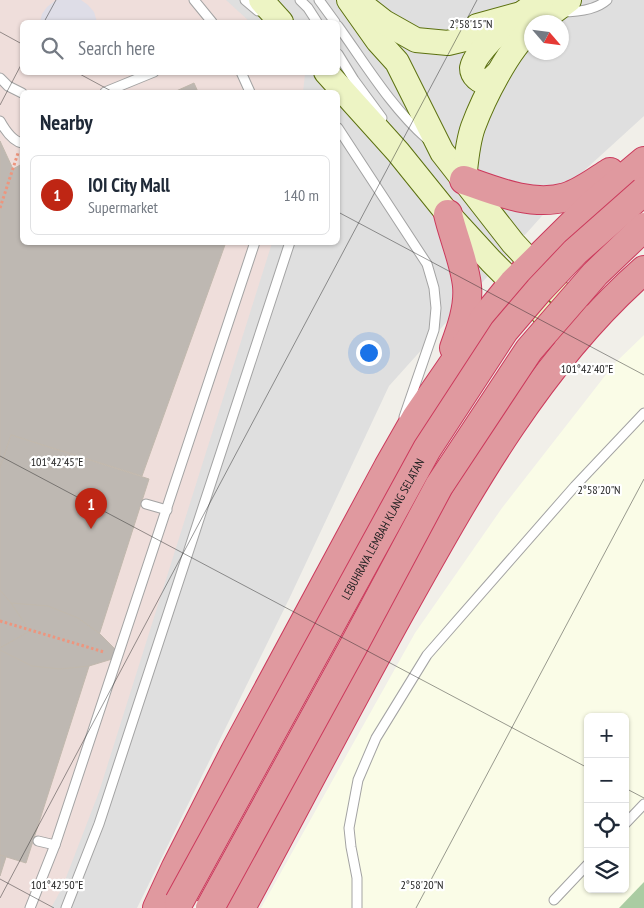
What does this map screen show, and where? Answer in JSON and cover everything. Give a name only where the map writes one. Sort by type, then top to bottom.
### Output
[{"type":"highway","points":[[464,180],[539,200],[565,197],[584,189],[644,149]]},
{"type":"highway","points":[[171,906],[176,867],[235,751],[416,418],[486,316],[522,273],[594,203],[644,160]]},
{"type":"highway","name":"LEBUHRAYA LEMBAH KLANG SELATAN","points":[[171,906],[427,449],[504,331],[575,252],[644,191]]},
{"type":"highway","points":[[444,378],[460,331],[466,306],[467,287],[448,214]]},
{"type":"highway","points":[[210,908],[439,486],[529,350],[595,274],[644,227]]},
{"type":"highway","points":[[241,908],[373,662],[459,507],[540,384],[581,334],[644,270]]},
{"type":"street","points":[[262,0],[279,20]]},
{"type":"street","points":[[349,0],[378,40],[397,62],[442,152],[512,243],[522,273]]},
{"type":"street","points":[[356,0],[384,22],[416,40],[448,43],[498,30],[543,13]]},
{"type":"street","points":[[382,0],[401,15],[435,30],[470,28],[543,13]]},
{"type":"street","points":[[464,180],[472,129],[497,74],[525,34],[543,13]]},
{"type":"street","points":[[497,74],[488,81],[482,81],[473,73],[472,66],[477,56],[498,30]]},
{"type":"street","points":[[329,75],[398,152],[448,214],[522,273],[581,334]]},
{"type":"lane","points":[[194,0],[210,20]]},
{"type":"lane","points":[[246,0],[270,20]]},
{"type":"lane","points":[[300,0],[316,20]]},
{"type":"lane","points":[[319,0],[334,20]]},
{"type":"lane","points":[[543,13],[575,12],[603,4],[607,0]]},
{"type":"lane","points":[[340,29],[385,93],[416,129],[442,152]]},
{"type":"lane","points":[[340,57],[387,125],[398,152]]},
{"type":"lane","points":[[110,90],[147,75]]},
{"type":"lane","points":[[242,75],[249,90]]},
{"type":"lane","points":[[0,78],[8,86],[20,92]]},
{"type":"lane","points":[[0,120],[6,130],[17,142],[20,143]]},
{"type":"lane","points":[[340,131],[427,264],[434,288],[436,308],[434,330],[422,359],[388,467]]},
{"type":"lane","points":[[30,908],[55,844],[254,245]]},
{"type":"lane","points":[[66,908],[99,824],[289,245]]},
{"type":"lane","points":[[357,908],[357,878],[349,828],[358,780],[376,738],[427,655],[574,486],[644,413]]},
{"type":"lane","points":[[146,504],[167,510]]},
{"type":"lane","points":[[629,820],[644,804]]},
{"type":"lane","points":[[38,841],[55,844]]},
{"type":"lane","points":[[554,900],[584,868]]},
{"type":"path","points":[[0,208],[20,149]]},
{"type":"path","points":[[0,620],[104,652]]},
{"type":"shaded area","points":[[0,0],[644,0],[644,116],[576,178],[389,386],[290,597],[137,908],[0,908]]},
{"type":"shaded area","points":[[0,0],[226,0],[248,20],[20,20],[20,75],[305,75],[303,90],[20,90],[20,245],[271,245],[99,792],[62,888],[51,908],[0,908]]},
{"type":"shaded area","points":[[56,0],[81,0],[94,12],[96,20],[40,20],[47,7]]},
{"type":"shaded area","points":[[644,335],[644,908],[261,908],[415,633],[502,508],[615,363]]},
{"type":"green space","points":[[644,882],[644,908],[619,908]]},
{"type":"building","points":[[194,83],[197,90],[178,90]]},
{"type":"building","points":[[0,141],[13,169],[20,165],[20,245],[225,245],[142,476],[11,435],[0,468]]},
{"type":"building","points":[[11,435],[149,479],[26,863],[0,855],[0,468]]},
{"type":"building","points":[[0,590],[30,631],[0,648]]},
{"type":"building","points":[[11,603],[48,606],[78,618],[99,633],[122,656],[89,666],[60,669],[32,666],[0,650],[0,648],[30,631]]},
{"type":"building","points":[[0,855],[6,857],[0,876]]},
{"type":"place","name":"IOI City Mall","points":[[91,529]]}]
